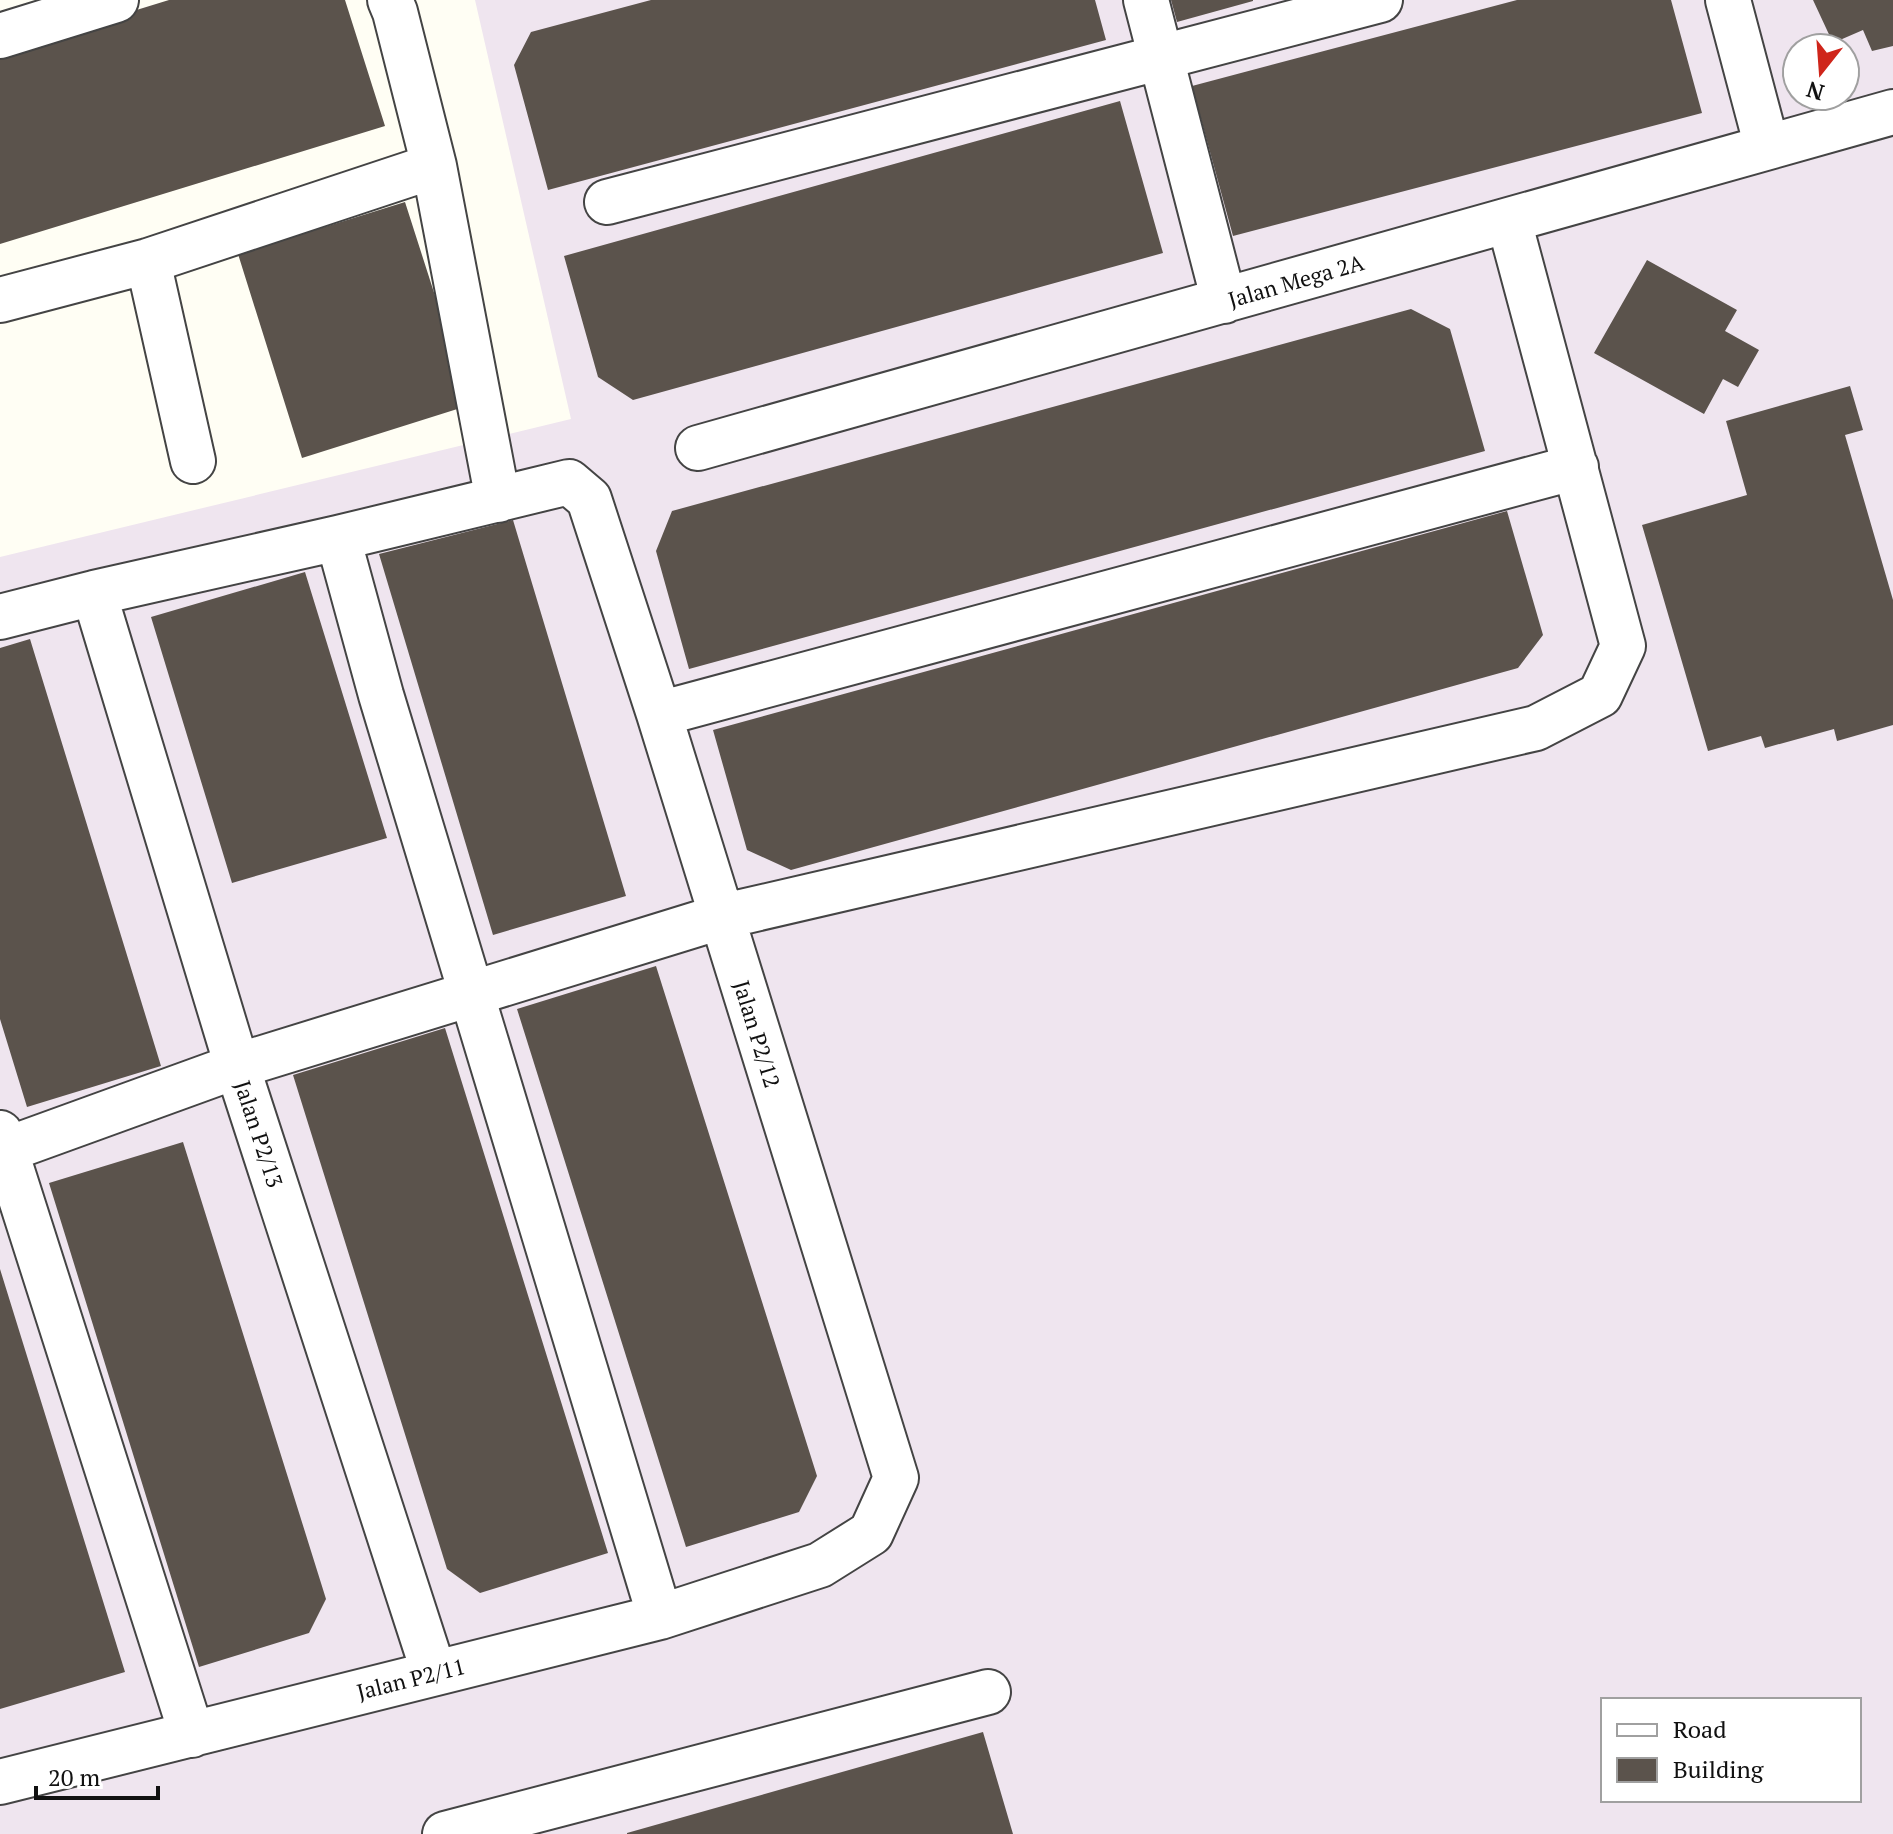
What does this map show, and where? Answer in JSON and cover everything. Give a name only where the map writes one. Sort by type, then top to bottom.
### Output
[{"type":"street","points":[[0,36],[116,0]]},
{"type":"street","points":[[0,617],[498,500],[434,166],[390,0]]},
{"type":"street","points":[[1146,0],[1224,301]]},
{"type":"street","points":[[607,202],[1380,0]]},
{"type":"street","points":[[1728,0],[1767,147]]},
{"type":"street","name":"Jalan Mega 2A","points":[[698,448],[1893,112]]},
{"type":"street","points":[[0,300],[148,261],[434,166]]},
{"type":"street","points":[[192,1735],[2,1145],[237,1066],[720,917],[1536,728],[1600,695],[1623,646],[1509,221]]},
{"type":"street","points":[[148,261],[193,461]]},
{"type":"street","points":[[659,714],[1576,467]]},
{"type":"street","name":"Jalan P2/12","points":[[498,500],[569,482],[589,499],[659,714],[896,1478],[871,1533],[820,1565]]},
{"type":"street","points":[[338,538],[381,695],[660,1617]]},
{"type":"street","name":"Jalan P2/13","points":[[94,593],[237,1066],[434,1673]]},
{"type":"street","name":"Jalan P2/11","points":[[0,1782],[660,1617],[820,1565]]},
{"type":"street","points":[[445,1834],[988,1692]]},
{"type":"shaded area","points":[[475,0],[1893,0],[1893,1834],[0,1834],[0,557],[571,419]]},
{"type":"building","points":[[169,0],[345,0],[385,126],[0,244],[0,52]]},
{"type":"building","points":[[651,0],[1095,0],[1106,40],[548,190],[514,65],[531,32]]},
{"type":"building","points":[[1171,0],[1253,0],[1253,1],[1177,22]]},
{"type":"building","points":[[1517,0],[1671,0],[1702,113],[1233,236],[1192,86]]},
{"type":"building","points":[[1813,0],[1893,0],[1893,46],[1872,51],[1863,30],[1828,32]]},
{"type":"building","points":[[1120,101],[1163,253],[633,400],[598,377],[564,256]]},
{"type":"building","points":[[405,202],[470,405],[302,458],[238,254]]},
{"type":"building","points":[[1647,260],[1737,310],[1725,331],[1759,350],[1738,387],[1723,379],[1704,414],[1594,353]]},
{"type":"building","points":[[1411,309],[1450,329],[1485,451],[689,669],[656,551],[672,511]]},
{"type":"building","points":[[1850,386],[1863,430],[1845,435],[1893,600],[1893,725],[1837,741],[1834,729],[1765,748],[1761,736],[1708,751],[1642,525],[1747,495],[1726,421]]},
{"type":"building","points":[[1507,511],[1543,635],[1518,668],[791,870],[747,850],[713,730]]},
{"type":"building","points":[[513,520],[626,896],[493,935],[379,554]]},
{"type":"building","points":[[305,572],[387,838],[232,883],[151,617]]},
{"type":"building","points":[[30,639],[161,1066],[27,1107],[0,1019],[0,648]]},
{"type":"building","points":[[656,966],[817,1476],[799,1512],[686,1547],[517,1009]]},
{"type":"building","points":[[445,1028],[608,1553],[480,1593],[447,1569],[293,1075]]},
{"type":"building","points":[[183,1142],[326,1599],[309,1633],[199,1667],[49,1183]]},
{"type":"building","points":[[0,1269],[125,1672],[0,1709]]},
{"type":"building","points":[[983,1732],[1013,1834],[627,1834],[627,1833]]}]
